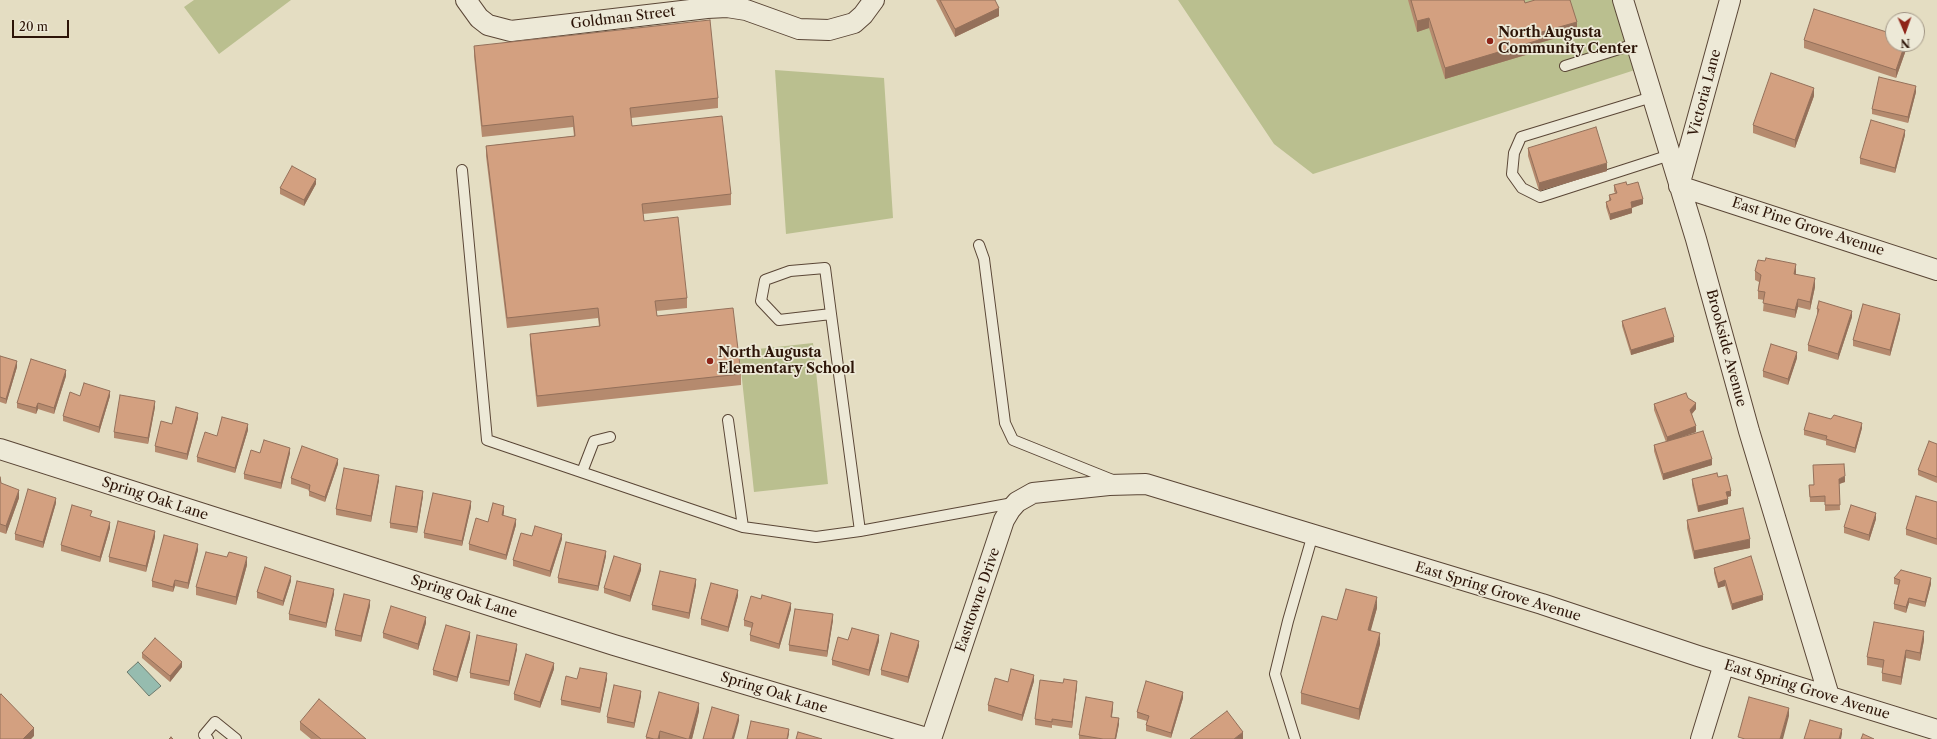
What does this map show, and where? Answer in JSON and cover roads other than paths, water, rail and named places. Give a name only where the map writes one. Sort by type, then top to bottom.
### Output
[{"type":"street","name":"Goldman Street","points":[[466,0],[478,18],[488,25],[511,31],[707,8],[727,7],[746,10],[800,29],[830,30],[854,23],[863,15],[874,0]]},
{"type":"street","name":"Brookside Avenue","points":[[1623,0],[1635,44],[1698,246],[1749,431],[1829,696]]},
{"type":"street","name":"Victoria Lane","points":[[1680,186],[1730,0]]},
{"type":"street","name":"East Pine Grove Avenue","points":[[1680,186],[1937,270]]},
{"type":"street","name":"Spring Oak Lane","points":[[0,449],[614,645],[931,739]]},
{"type":"street","name":"East Spring Grove Avenue","points":[[1055,491],[1146,484],[1542,604],[1724,664],[1937,730]]},
{"type":"street","name":"Easttowne Drive","points":[[931,739],[1004,520],[1017,502],[1033,493],[1055,491]]},
{"type":"street","points":[[1701,739],[1724,664]]},
{"type":"lane","points":[[1565,66],[1635,44]]},
{"type":"lane","points":[[1652,97],[1521,137],[1514,153],[1512,174],[1522,188],[1540,197],[1670,155]]},
{"type":"lane","points":[[462,170],[487,440],[743,527],[816,537],[860,532],[1017,502]]},
{"type":"lane","points":[[979,245],[984,259],[1005,424],[1013,440],[1126,485]]},
{"type":"lane","points":[[831,314],[779,320],[761,300],[765,280],[790,271],[825,268],[860,532]]},
{"type":"lane","points":[[728,420],[743,527]]},
{"type":"lane","points":[[582,472],[594,441],[610,437]]},
{"type":"lane","points":[[1295,739],[1275,674],[1288,621],[1313,534]]},
{"type":"lane","points":[[208,739],[204,735],[215,722],[236,739]]},
{"type":"water","points":[[138,662],[161,686],[149,696],[127,672]]},
{"type":"place","name":"North Augusta Community Center","points":[[1490,41]]},
{"type":"place","name":"North Augusta Elementary School","points":[[710,361]]}]
